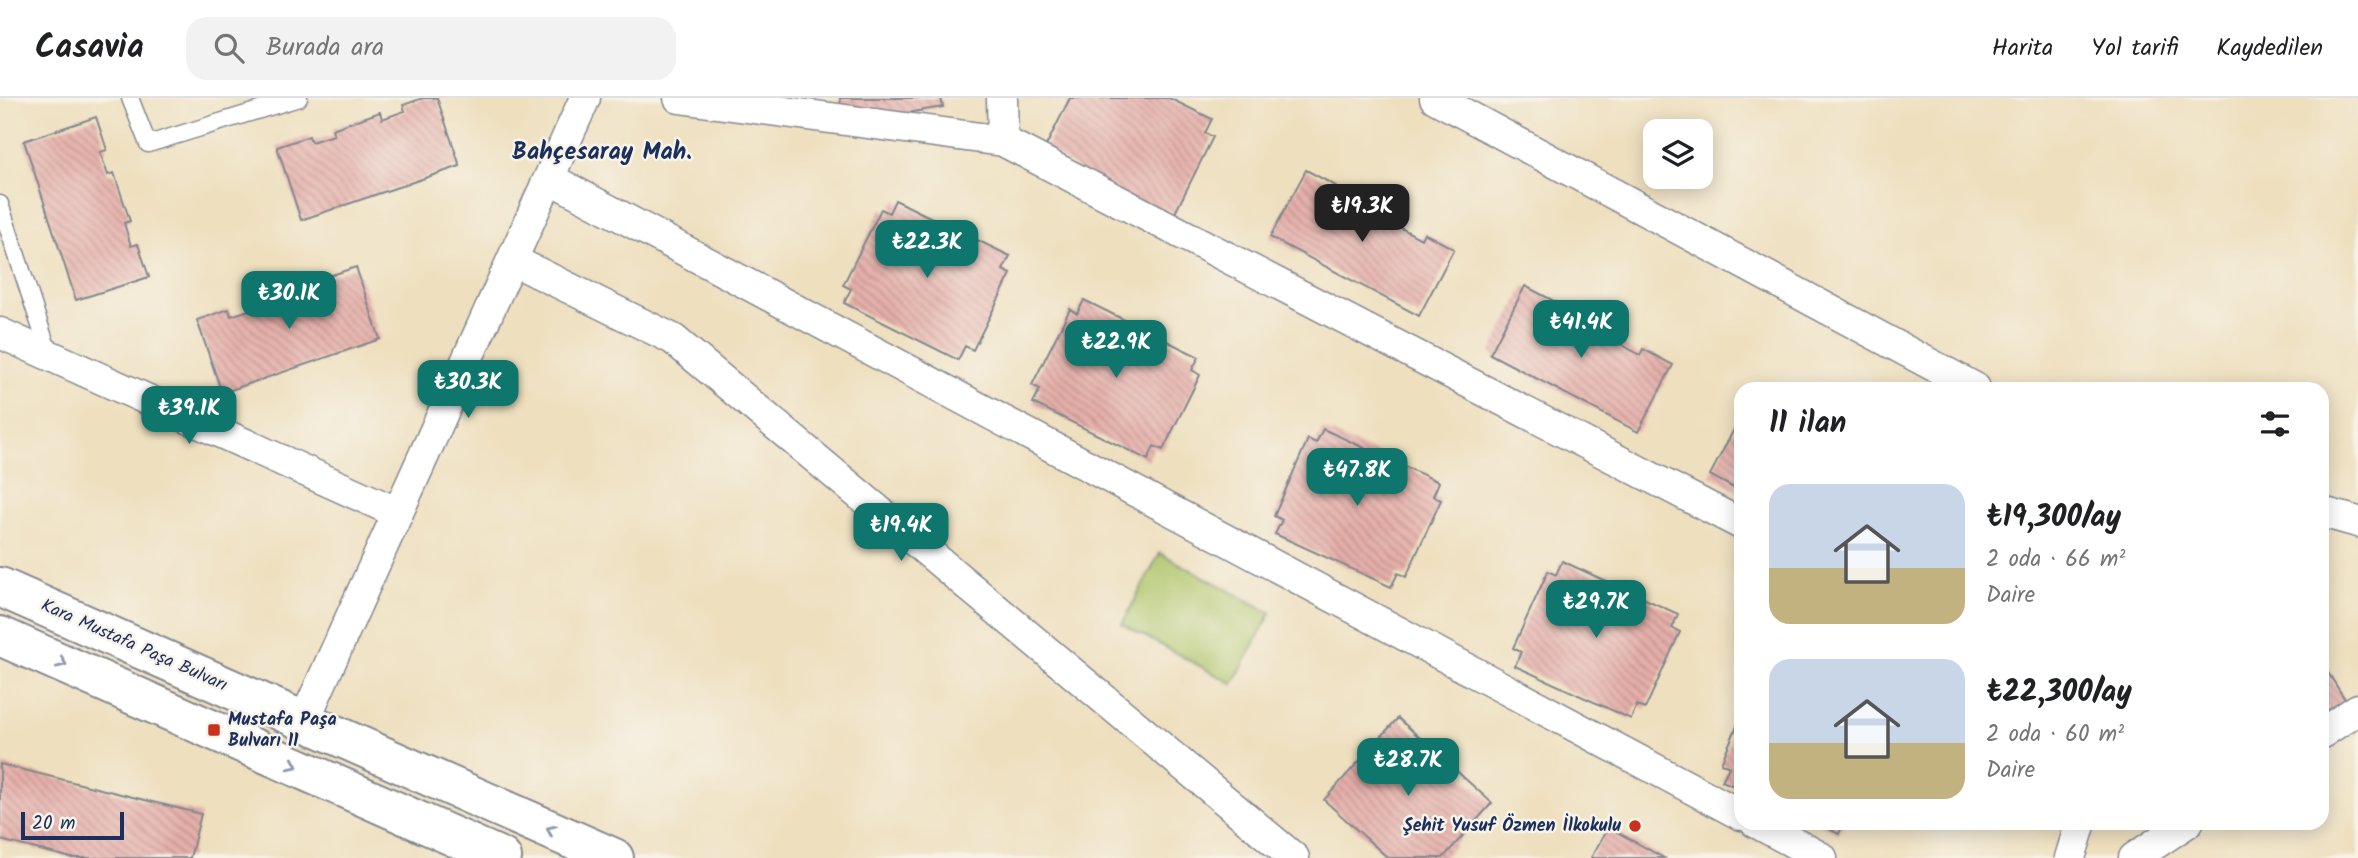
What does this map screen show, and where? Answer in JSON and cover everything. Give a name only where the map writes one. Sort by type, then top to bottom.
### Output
[{"type":"main road","name":"Kara Mustafa Paşa Bulvarı","points":[[0,587],[614,858]]},
{"type":"main road","points":[[0,636],[502,858]]},
{"type":"street","points":[[304,721],[585,98]]},
{"type":"street","points":[[679,98],[1003,141],[1734,520]]},
{"type":"street","points":[[1002,98],[1003,141]]},
{"type":"street","points":[[1435,98],[1964,382]]},
{"type":"street","points":[[549,178],[1734,811]]},
{"type":"street","points":[[512,260],[673,339],[1294,858]]},
{"type":"street","points":[[0,333],[398,513]]},
{"type":"street","points":[[2329,514],[2358,522]]},
{"type":"street","points":[[2329,728],[2358,709]]},
{"type":"street","points":[[1770,830],[1822,858]]},
{"type":"street","points":[[2070,858],[2079,830]]},
{"type":"street","points":[[2134,858],[2176,830]]},
{"type":"lane","points":[[130,98],[148,144],[299,98]]},
{"type":"lane","points":[[0,204],[50,356]]},
{"type":"green space","points":[[1160,553],[1271,613],[1233,684],[1122,624]]},
{"type":"building","points":[[423,98],[437,98],[460,166],[301,220],[277,147],[309,136],[311,142],[334,135],[332,129],[380,112],[382,119],[405,111],[403,105]]},
{"type":"building","points":[[840,98],[941,98],[943,107],[859,121],[842,114]]},
{"type":"building","points":[[1070,98],[1169,98],[1212,119],[1205,133],[1213,137],[1175,213],[1167,209],[1160,223],[1045,148]]},
{"type":"building","points":[[96,117],[107,150],[100,152],[108,175],[114,173],[130,221],[124,223],[131,246],[138,244],[149,277],[76,300],[24,141]]},
{"type":"building","points":[[1306,170],[1336,186],[1333,192],[1355,204],[1358,197],[1402,221],[1399,227],[1421,239],[1424,233],[1454,249],[1419,316],[1270,237]]},
{"type":"building","points":[[895,200],[1010,256],[1003,270],[1011,274],[973,350],[965,346],[958,360],[844,303],[851,289],[843,285],[881,209],[889,213]]},
{"type":"building","points":[[356,267],[380,339],[222,393],[197,320],[229,309],[231,316],[255,308],[253,301],[300,286],[302,292],[325,284],[323,278]]},
{"type":"building","points":[[1525,286],[1556,302],[1553,308],[1574,320],[1577,314],[1622,337],[1619,343],[1640,355],[1643,349],[1673,365],[1638,432],[1490,354]]},
{"type":"building","points":[[1084,300],[1199,357],[1192,370],[1200,375],[1163,450],[1154,446],[1148,460],[1033,403],[1040,389],[1032,385],[1070,309],[1077,314]]},
{"type":"building","points":[[1323,429],[1439,482],[1433,496],[1441,500],[1406,577],[1398,573],[1391,587],[1275,534],[1282,520],[1274,516],[1308,439],[1316,443]]},
{"type":"building","points":[[1734,429],[1734,488],[1710,475]]},
{"type":"building","points":[[1562,561],[1678,614],[1672,628],[1680,632],[1645,709],[1637,705],[1631,719],[1515,666],[1521,652],[1513,648],[1548,571],[1556,575]]},
{"type":"building","points":[[2329,674],[2346,701],[2329,712]]},
{"type":"building","points":[[1398,718],[1492,803],[1443,858],[1388,858],[1324,800]]},
{"type":"building","points":[[1734,733],[1734,786],[1722,781],[1729,767],[1721,763]]},
{"type":"building","points":[[0,764],[201,814],[190,858],[72,858],[0,840]]},
{"type":"building","points":[[1608,827],[1664,858],[1591,858]]},
{"type":"place","name":"Mustafa Paşa Bulvarı 11","points":[[214,730]]},
{"type":"place","name":"Şehit Yusuf Özmen İlkokulu","points":[[1635,826]]},
{"type":"district","name":"Bahçesaray Mah.","points":[[602,152]]}]
